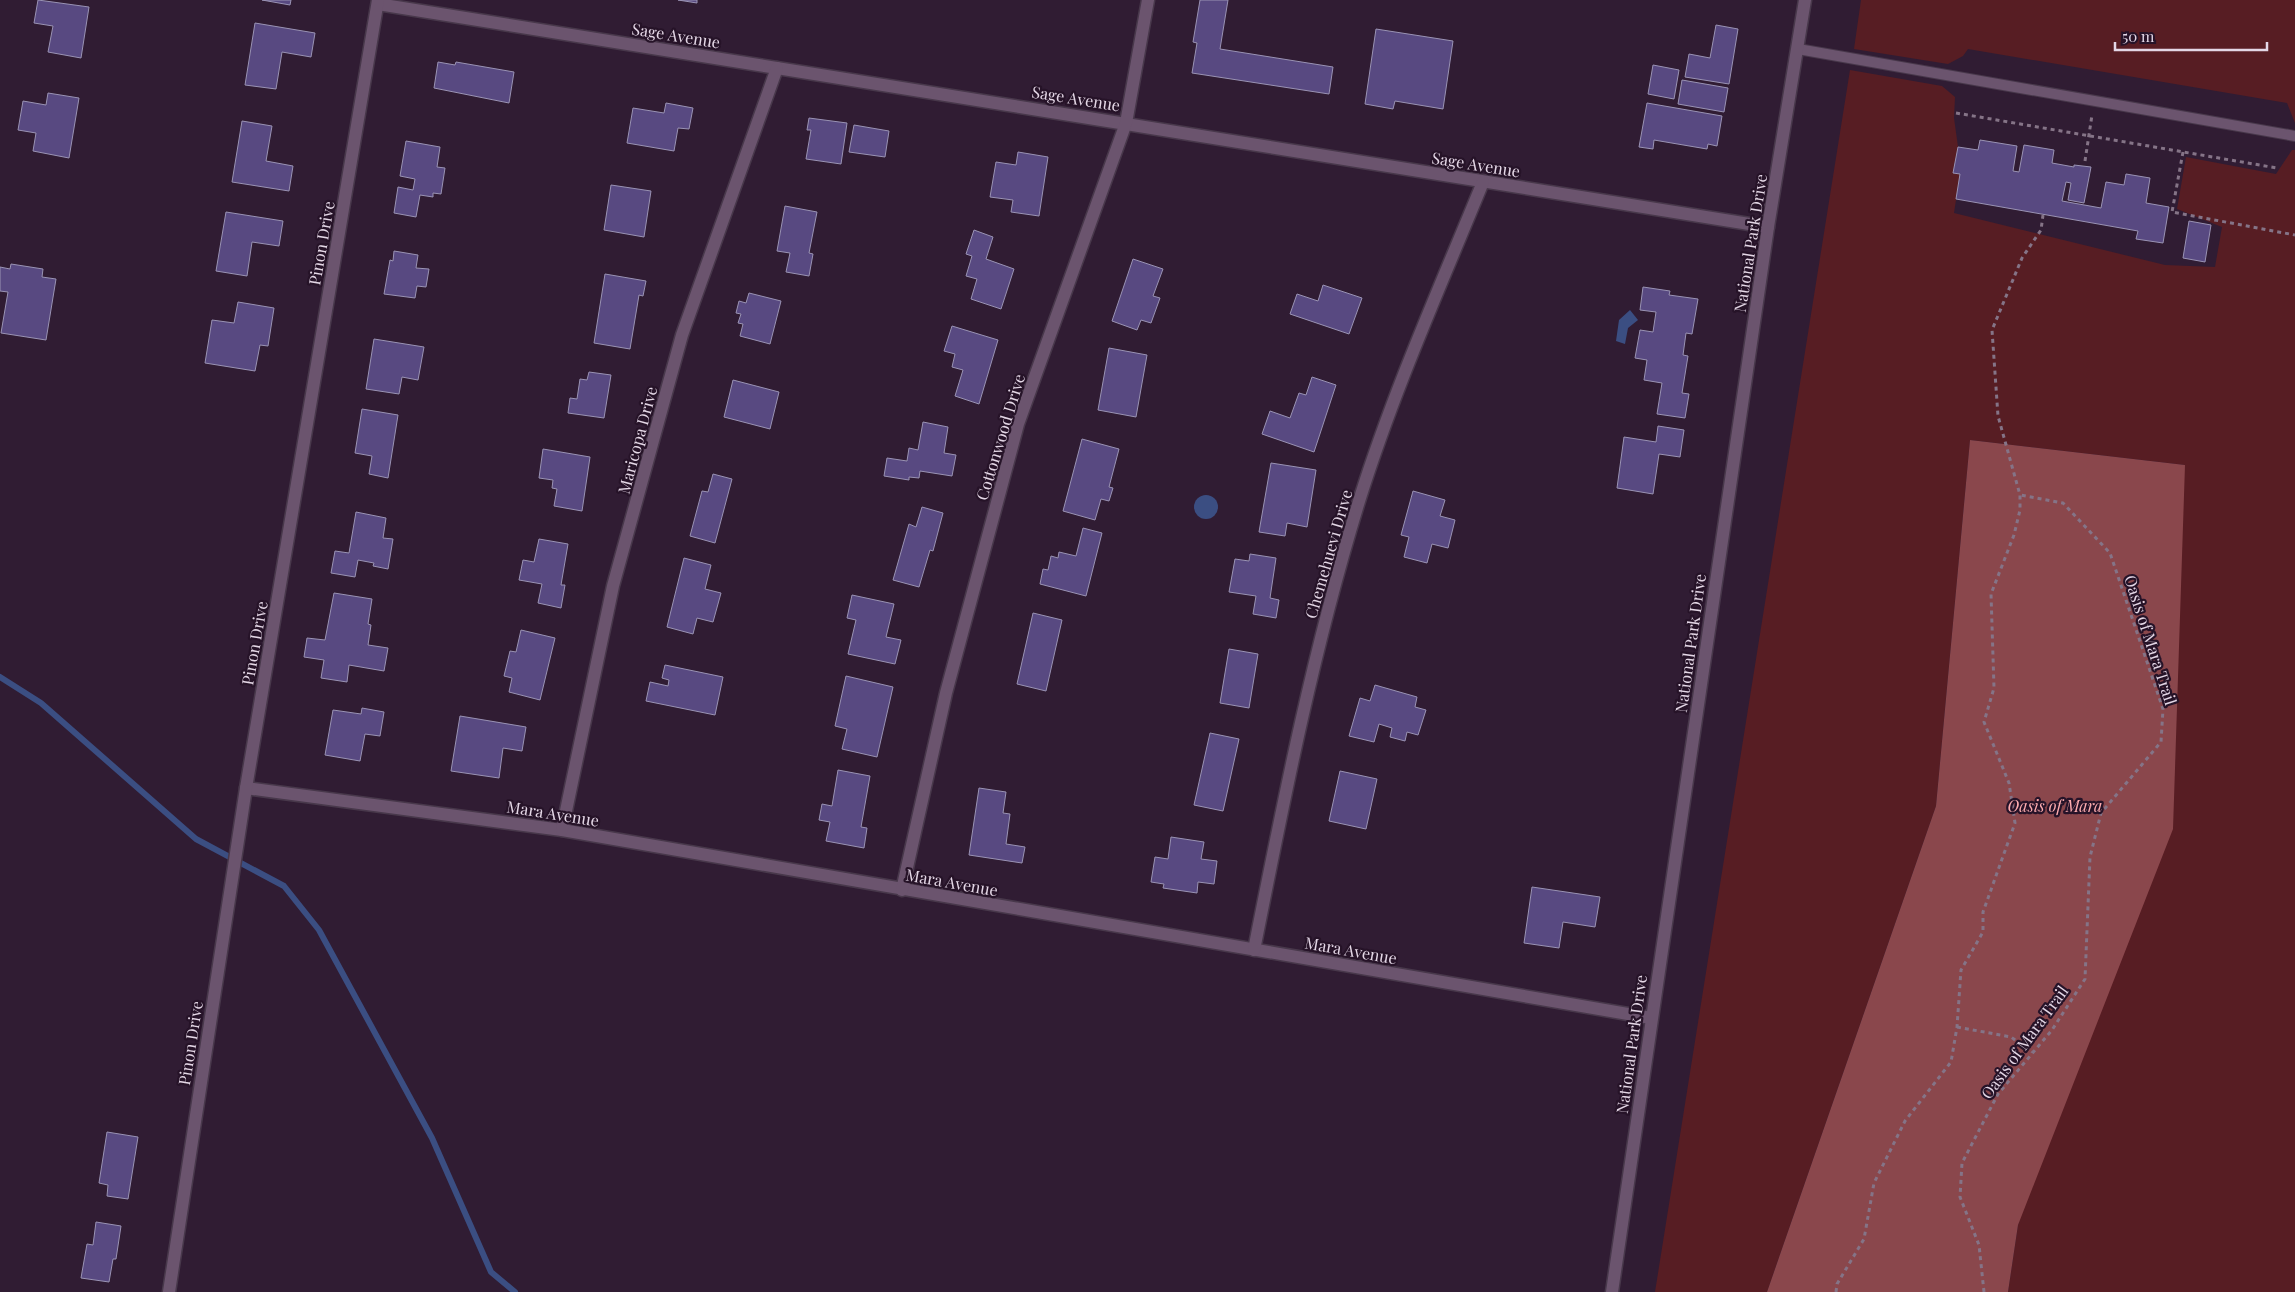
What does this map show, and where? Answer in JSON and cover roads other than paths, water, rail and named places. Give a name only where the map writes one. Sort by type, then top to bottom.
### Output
[{"type":"street","name":"Cottonwood Drive","points":[[902,890],[946,693],[1018,424],[1126,123],[1148,0]]},
{"type":"street","name":"National Park Drive","points":[[1612,1292],[1768,227],[1805,0]]},
{"type":"street","name":"Sage Avenue","points":[[378,2],[1768,227]]},
{"type":"street","name":"Pinon Drive","points":[[169,1292],[246,788],[378,2]]},
{"type":"street","name":"Maricopa Drive","points":[[562,830],[613,586],[680,344],[777,68]]},
{"type":"street","name":"Chemehuevi Drive","points":[[1254,950],[1288,778],[1330,605],[1360,498],[1396,394],[1483,182]]},
{"type":"street","name":"Mara Avenue","points":[[246,788],[562,830],[1651,1018]]},
{"type":"lane","points":[[1798,49],[2295,136]]},
{"type":"water","points":[[1630,310],[1638,320],[1628,328],[1625,344],[1616,341],[1619,320]]},
{"type":"water","points":[[1206,495],[1214,499],[1218,507],[1214,515],[1206,519],[1198,515],[1194,507],[1198,499]]},
{"type":"waterway","points":[[0,677],[41,703],[196,839],[284,886],[319,930],[432,1138],[491,1272],[515,1292]]},
{"type":"park label","name":"Oasis of Mara","points":[[2055,805]]}]
